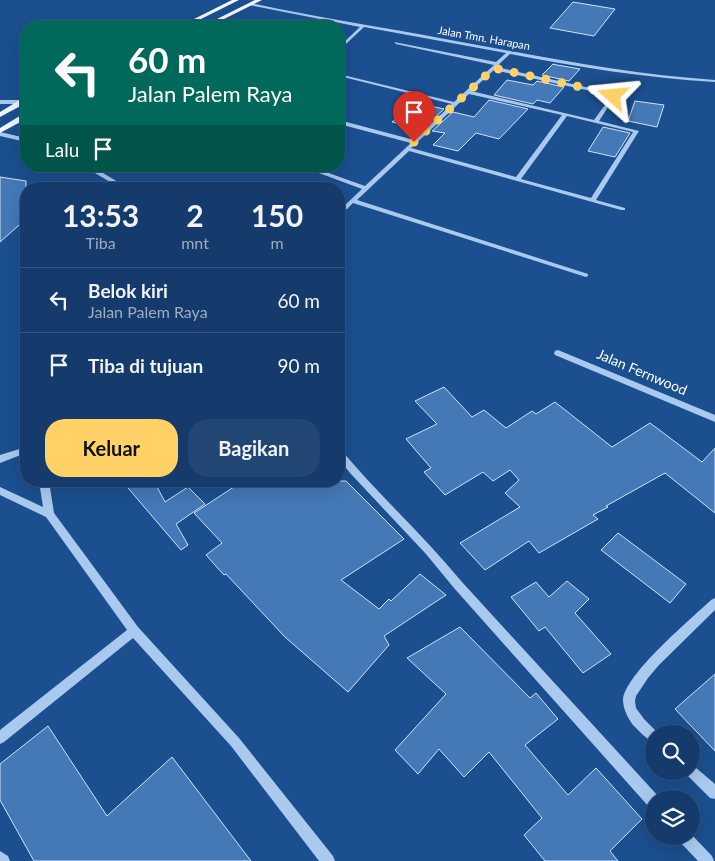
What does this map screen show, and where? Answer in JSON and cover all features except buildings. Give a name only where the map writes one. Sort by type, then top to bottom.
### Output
[{"type":"main road","points":[[195,20],[236,0]]},
{"type":"main road","points":[[218,20],[259,0]]},
{"type":"main road","points":[[222,7],[238,10]]},
{"type":"main road","points":[[0,115],[20,103]]},
{"type":"main road","points":[[0,133],[20,120]]},
{"type":"street","name":"Jalan Tmn. Harapan","points":[[250,4],[326,20]]},
{"type":"street","name":"Jalan Tmn. Harapan","points":[[345,23],[660,78],[715,81]]},
{"type":"street","points":[[346,43],[363,26]]},
{"type":"street","points":[[396,43],[611,94],[612,98],[595,122]]},
{"type":"street","points":[[345,207],[510,52]]},
{"type":"street","points":[[345,76],[456,104]]},
{"type":"street","points":[[468,92],[636,131],[593,200]]},
{"type":"street","points":[[0,102],[20,101]]},
{"type":"street","points":[[518,179],[565,115]]},
{"type":"street","points":[[345,124],[414,142]]},
{"type":"street","points":[[0,133],[20,138]]},
{"type":"street","points":[[408,149],[623,209]]},
{"type":"street","points":[[97,172],[115,182]]},
{"type":"street","points":[[320,172],[366,188]]},
{"type":"street","points":[[352,201],[586,275]]},
{"type":"street","name":"Jalan Fernwood","points":[[558,354],[715,419]]},
{"type":"street","points":[[0,459],[20,452]]},
{"type":"street","points":[[345,460],[439,561],[458,585],[645,792]]},
{"type":"street","points":[[45,487],[49,514],[134,631],[235,742],[328,861]]},
{"type":"street","points":[[0,491],[49,514]]},
{"type":"street","points":[[645,728],[639,723],[630,708],[629,695],[640,679],[715,603]]},
{"type":"street","points":[[0,738],[134,631]]},
{"type":"street","points":[[700,779],[715,793]]},
{"type":"street","points":[[692,845],[707,861]]},
{"type":"street","points":[[0,858],[3,861]]},
{"type":"route","points":[[414,142],[494,68],[608,93],[613,96]]}]
